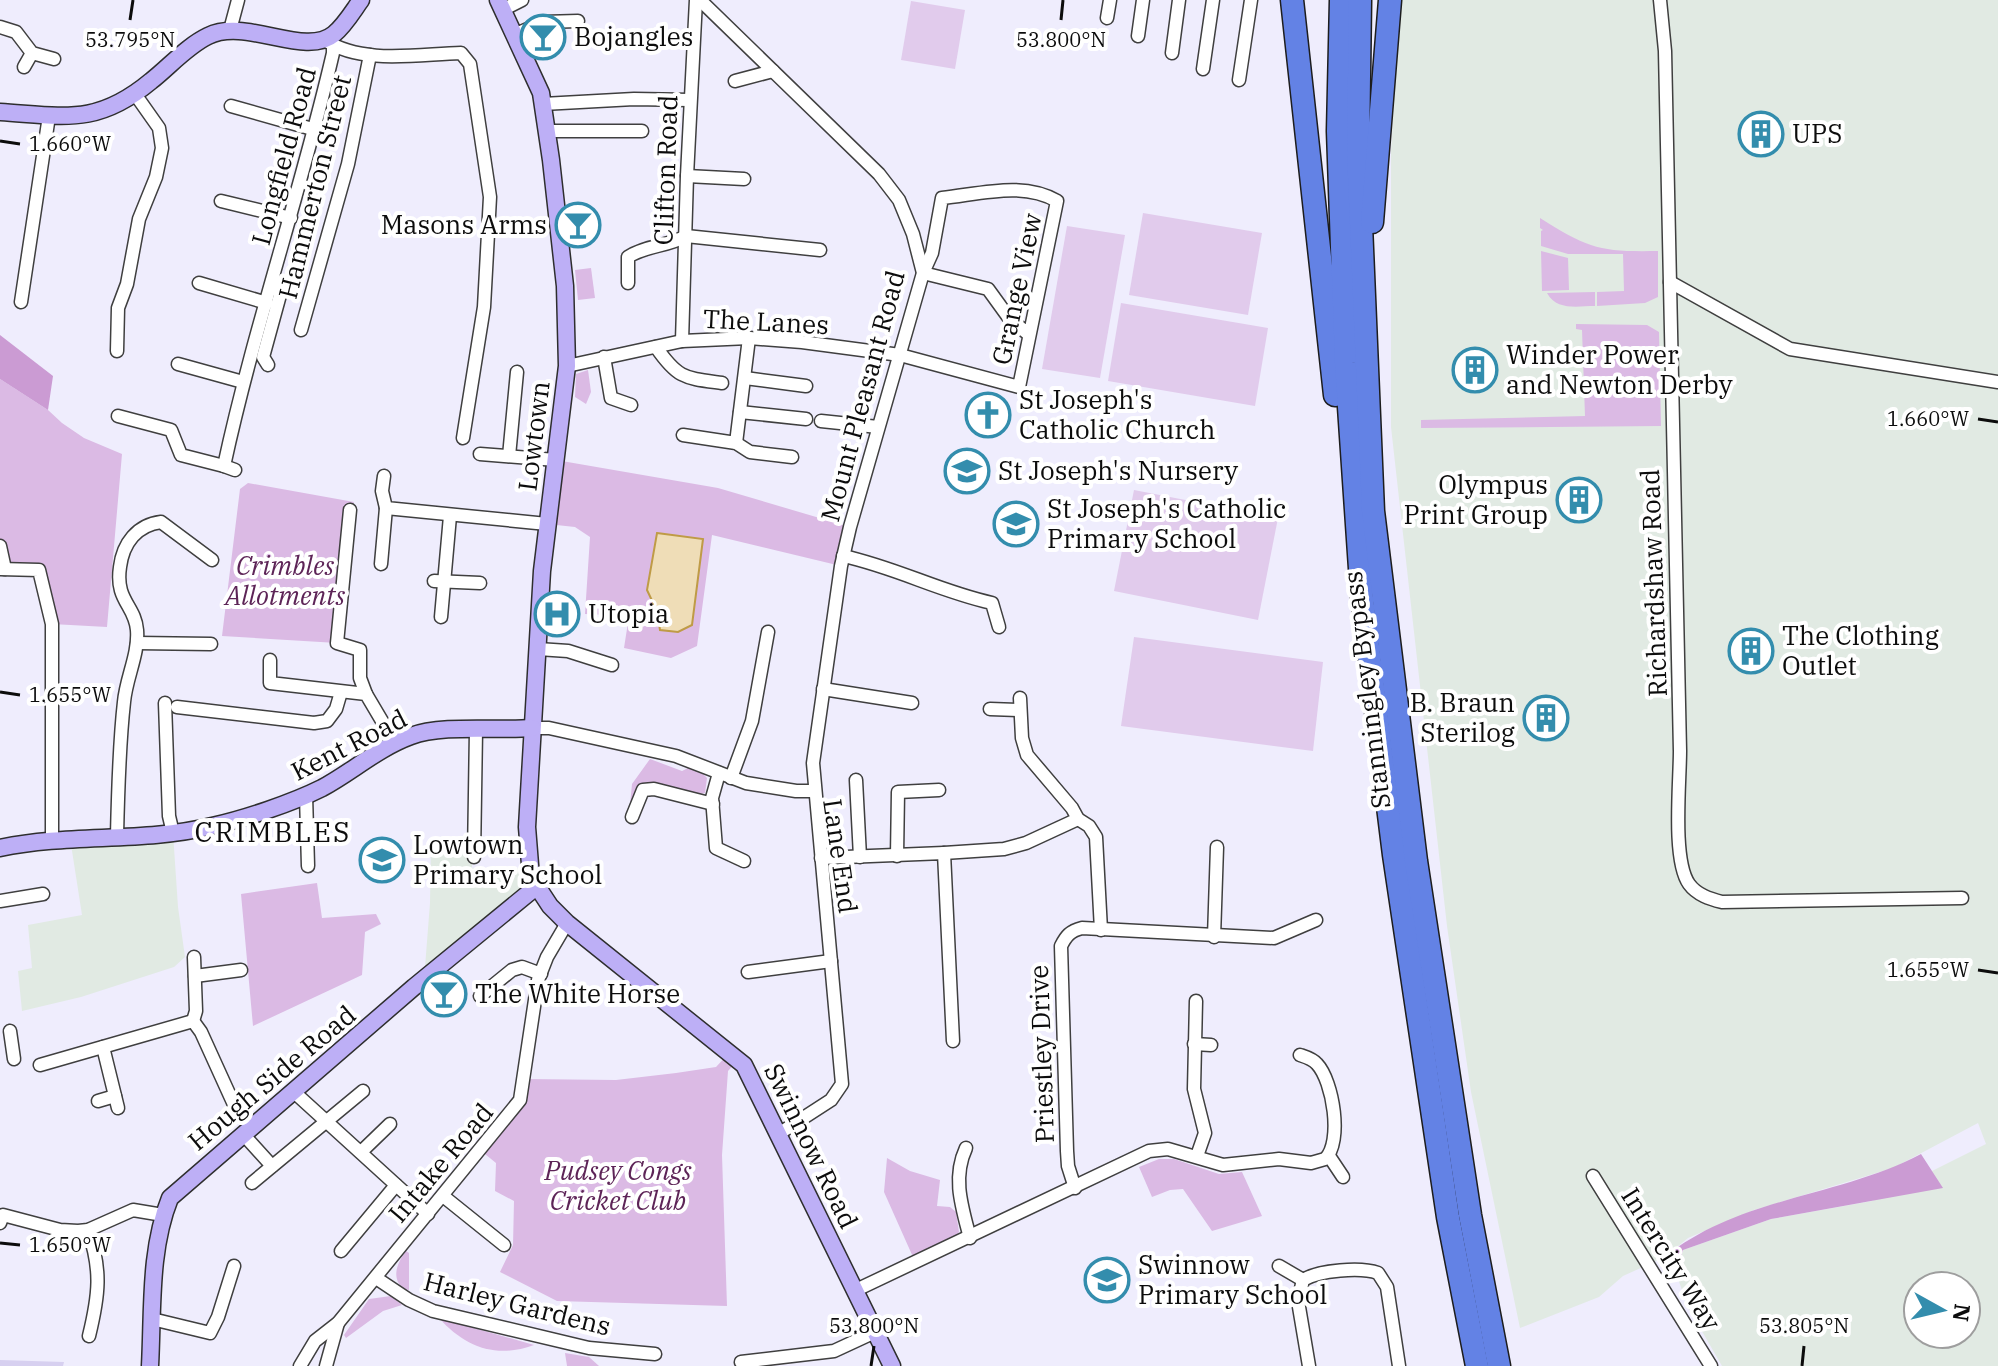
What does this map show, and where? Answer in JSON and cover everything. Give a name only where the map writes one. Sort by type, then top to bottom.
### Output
[{"type":"highway","points":[[1292,0],[1330,360],[1362,598]]},
{"type":"highway","name":"Stanningley Bypass","points":[[1341,0],[1338,131],[1346,363],[1362,598],[1394,855],[1443,1185],[1477,1366]]},
{"type":"highway","name":"Stanningley Bypass","points":[[1360,0],[1358,153],[1373,511],[1416,861],[1470,1215],[1499,1366]]},
{"type":"highway","points":[[1362,292],[1373,217],[1390,0]]},
{"type":"highway","points":[[1470,1215],[1513,1366]]},
{"type":"street","points":[[230,30],[238,0]]},
{"type":"street","points":[[329,42],[361,0]]},
{"type":"street","points":[[500,5],[522,0]]},
{"type":"street","name":"Mount Pleasant Road","points":[[698,0],[879,174],[899,200],[913,234],[923,273],[843,556],[813,763],[814,791]]},
{"type":"street","name":"Clifton Road","points":[[682,341],[690,100],[698,0]]},
{"type":"street","points":[[1107,18],[1110,0]]},
{"type":"street","points":[[1138,36],[1143,0]]},
{"type":"street","points":[[1172,53],[1179,0]]},
{"type":"street","points":[[1203,69],[1213,0]]},
{"type":"street","points":[[1239,80],[1251,0]]},
{"type":"street","name":"Richardshaw Road","points":[[1660,0],[1665,51],[1680,724],[1679,851],[1682,871],[1691,886],[1706,897],[1722,902],[1962,898]]},
{"type":"street","name":"Lowtown","points":[[500,5],[543,104],[565,286],[567,366],[547,524],[527,827],[529,868],[536,887]]},
{"type":"street","points":[[514,35],[543,22],[578,21]]},
{"type":"street","points":[[0,27],[16,32],[32,53],[54,59]]},
{"type":"street","points":[[0,112],[79,117],[96,113],[135,94],[210,35],[230,30],[306,42],[329,42],[353,53],[370,55],[461,53],[470,64],[490,197],[484,307],[463,438]]},
{"type":"street","name":"Longfield Road","points":[[118,416],[171,430],[181,455],[229,468],[243,382],[316,130],[333,53],[329,42]]},
{"type":"street","points":[[24,67],[32,53]]},
{"type":"street","name":"Hammerton Street","points":[[301,330],[348,164],[370,55]]},
{"type":"street","points":[[735,81],[773,71]]},
{"type":"street","points":[[117,351],[118,308],[127,284],[139,219],[156,177],[162,148],[159,128],[135,94]]},
{"type":"street","points":[[543,104],[634,99],[690,100]]},
{"type":"street","points":[[231,106],[316,130]]},
{"type":"street","points":[[21,302],[49,116]]},
{"type":"street","points":[[548,131],[642,131]]},
{"type":"street","points":[[687,176],[744,179]]},
{"type":"street","name":"Grange View","points":[[923,273],[932,253],[942,198],[1022,189],[1045,193],[1057,201],[1019,387]]},
{"type":"street","points":[[221,201],[291,218]]},
{"type":"street","points":[[628,283],[628,257],[641,248],[676,242],[686,236],[820,250]]},
{"type":"street","points":[[923,273],[988,289],[1009,318],[1028,334]]},
{"type":"street","name":"Longfield Road","points":[[268,365],[263,357],[280,295],[274,278]]},
{"type":"street","points":[[1670,282],[1790,349],[1998,382]]},
{"type":"street","points":[[199,283],[267,303]]},
{"type":"street","points":[[736,443],[749,338]]},
{"type":"street","name":"The Lanes","points":[[567,366],[682,341],[749,338],[900,355],[1019,387]]},
{"type":"street","points":[[656,347],[669,366],[684,378],[722,383]]},
{"type":"street","points":[[604,357],[611,398],[631,405]]},
{"type":"street","points":[[178,364],[243,382]]},
{"type":"street","points":[[509,456],[517,372]]},
{"type":"street","points":[[745,378],[806,386]]},
{"type":"street","points":[[740,412],[806,419]]},
{"type":"street","points":[[821,421],[878,427]]},
{"type":"street","points":[[683,435],[736,443],[750,452],[792,457]]},
{"type":"street","points":[[480,454],[509,456],[554,474]]},
{"type":"street","points":[[381,564],[386,508],[382,491],[384,476]]},
{"type":"street","points":[[386,508],[547,524]]},
{"type":"street","points":[[350,510],[337,643],[360,650],[360,678],[366,694],[395,743]]},
{"type":"street","points":[[441,617],[439,581],[453,557],[450,516]]},
{"type":"street","points":[[117,836],[124,698],[137,643],[137,627],[120,595],[120,565],[131,536],[145,524],[161,522],[212,560]]},
{"type":"street","points":[[0,546],[2,569],[39,570],[52,624],[52,838]]},
{"type":"street","points":[[843,556],[874,562],[941,589],[992,603]]},
{"type":"street","points":[[439,581],[480,583]]},
{"type":"street","points":[[992,603],[1003,592]]},
{"type":"street","points":[[992,603],[999,627]]},
{"type":"street","points":[[716,848],[713,804],[752,721],[768,632]]},
{"type":"street","points":[[137,643],[211,644]]},
{"type":"street","points":[[538,649],[568,651],[612,665]]},
{"type":"street","points":[[270,660],[270,683],[366,694]]},
{"type":"street","points":[[823,689],[912,703]]},
{"type":"street","points":[[173,833],[169,816],[171,705],[314,723],[327,721],[336,709],[341,692]]},
{"type":"street","points":[[990,709],[1020,704],[1027,755],[1096,837],[1101,930]]},
{"type":"street","name":"Kent Road","points":[[0,848],[52,838],[173,833],[211,827],[323,788],[395,743],[414,735],[432,731],[532,728]]},
{"type":"street","name":"Lane End","points":[[532,728],[572,732],[655,750],[725,775],[785,790],[814,791],[842,1084],[831,1100],[780,1133]]},
{"type":"street","points":[[474,857],[476,730]]},
{"type":"street","points":[[856,780],[860,857]]},
{"type":"street","points":[[632,817],[643,790],[654,789],[713,804]]},
{"type":"street","points":[[897,856],[898,792],[939,790]]},
{"type":"street","points":[[306,795],[308,866]]},
{"type":"street","points":[[821,858],[897,856],[1015,846],[1078,819]]},
{"type":"street","points":[[1214,937],[1217,847]]},
{"type":"street","points":[[703,855],[716,848]]},
{"type":"street","points":[[716,848],[744,861]]},
{"type":"street","points":[[944,853],[953,1041]]},
{"type":"street","name":"Swinnow Road","points":[[536,887],[567,923],[744,1065],[892,1366]]},
{"type":"street","name":"Hough Side Road","points":[[150,1366],[156,1260],[163,1215],[170,1198],[414,987],[536,887]]},
{"type":"street","points":[[14,914],[6,900],[43,894]]},
{"type":"street","name":"Priestley Drive","points":[[1075,1188],[1068,1166],[1061,946],[1070,932],[1101,930],[1274,938],[1316,920]]},
{"type":"street","name":"Intake Road","points":[[300,1366],[315,1341],[338,1323],[520,1100],[541,974],[567,923]]},
{"type":"street","points":[[193,1021],[196,1011],[194,957]]},
{"type":"street","points":[[748,972],[831,961]]},
{"type":"street","points":[[480,996],[512,970],[522,967],[541,974]]},
{"type":"street","points":[[195,976],[241,970]]},
{"type":"street","points":[[1196,1001],[1194,1089],[1205,1133],[1197,1156]]},
{"type":"street","points":[[40,1065],[193,1021]]},
{"type":"street","points":[[193,1021],[236,1109],[272,1166]]},
{"type":"street","points":[[7,1039],[14,1059]]},
{"type":"street","points":[[1194,1044],[1211,1045]]},
{"type":"street","points":[[98,1101],[117,1102],[103,1047]]},
{"type":"street","points":[[854,1291],[1158,1149],[1233,1166],[1279,1159],[1311,1163],[1325,1159],[1336,1135],[1334,1115],[1318,1065],[1300,1055]]},
{"type":"street","points":[[54,1061],[59,1075]]},
{"type":"street","points":[[252,1183],[363,1091]]},
{"type":"street","points":[[294,1092],[428,1214]]},
{"type":"street","points":[[361,1152],[390,1124]]},
{"type":"street","points":[[966,1148],[958,1172],[959,1197],[970,1238]]},
{"type":"street","points":[[1329,1156],[1343,1177]]},
{"type":"street","name":"Intercity Way","points":[[1593,1176],[1711,1366]]},
{"type":"street","points":[[341,1251],[396,1185]]},
{"type":"street","points":[[443,1196],[504,1245]]},
{"type":"street","points":[[1,1217],[60,1230],[88,1230],[133,1210],[163,1215]]},
{"type":"street","points":[[88,1230],[98,1256],[99,1281],[89,1336]]},
{"type":"street","points":[[152,1319],[210,1333],[234,1266]]},
{"type":"street","points":[[1279,1266],[1303,1280]]},
{"type":"street","points":[[1309,1366],[1298,1301],[1303,1280],[1312,1275],[1360,1269],[1378,1273],[1387,1287],[1399,1366]]},
{"type":"street","name":"Harley Gardens","points":[[376,1278],[409,1300],[433,1311],[608,1351],[655,1354]]},
{"type":"street","points":[[326,1366],[338,1323]]},
{"type":"street","points":[[741,1362],[834,1351],[875,1332]]},
{"type":"street","points":[[608,1351],[611,1366]]},
{"type":"shaded area","points":[[1400,0],[1998,0],[1998,1366],[1722,1366],[1688,1307],[1676,1273],[1683,1250],[1771,1219],[1872,1201],[1986,1144],[1978,1123],[1893,1168],[1754,1210],[1688,1238],[1665,1257],[1623,1276],[1599,1297],[1520,1328],[1471,1092],[1447,926],[1391,427],[1391,150]]},
{"type":"shaded area","points":[[911,1],[965,10],[955,69],[901,60]]},
{"type":"shaded area","points":[[1143,213],[1262,233],[1248,315],[1129,295]]},
{"type":"shaded area","points":[[1067,226],[1125,235],[1100,378],[1042,369]]},
{"type":"shaded area","points":[[1121,303],[1268,328],[1255,406],[1108,381]]},
{"type":"shaded area","points":[[0,335],[53,376],[48,410],[0,379]]},
{"type":"shaded area","points":[[1134,490],[1278,518],[1258,620],[1114,591]]},
{"type":"shaded area","points":[[657,533],[703,539],[692,625],[678,632],[660,630],[657,611],[647,590]]},
{"type":"shaded area","points":[[1134,637],[1323,662],[1313,751],[1121,726]]},
{"type":"shaded area","points":[[173,833],[185,957],[174,967],[81,997],[22,1011],[18,971],[32,968],[28,925],[82,915],[70,838]]},
{"type":"shaded area","points":[[431,840],[472,840],[472,868],[529,868],[536,887],[424,980],[430,903]]},
{"type":"shaded area","points":[[1921,1154],[1943,1188],[1771,1219],[1683,1250],[1676,1273],[1665,1257],[1694,1237],[1724,1222],[1757,1209],[1857,1180]]},
{"type":"shaded area","points":[[0,1360],[64,1362],[63,1366],[0,1366]]},
{"type":"green space","points":[[1540,218],[1596,246],[1622,251],[1658,251],[1658,297],[1645,303],[1597,306],[1597,292],[1624,291],[1623,254],[1568,254],[1541,246],[1543,230],[1540,228]]},
{"type":"green space","points":[[1541,251],[1568,258],[1569,290],[1542,291]]},
{"type":"green space","points":[[591,268],[595,298],[578,300],[575,270]]},
{"type":"green space","points":[[1595,292],[1595,306],[1562,305],[1547,293]]},
{"type":"green space","points":[[1576,324],[1647,325],[1659,332],[1661,426],[1421,428],[1421,420],[1585,416],[1582,330],[1576,329]]},
{"type":"green space","points":[[588,370],[591,392],[586,404],[575,397],[576,374]]},
{"type":"green space","points":[[0,379],[84,438],[122,454],[107,627],[52,624],[39,570],[5,569],[0,546]]},
{"type":"green space","points":[[556,460],[718,488],[850,527],[841,566],[712,535],[697,646],[671,658],[624,648],[629,616],[585,614],[590,537],[575,527],[547,524]]},
{"type":"green space","name":"Crimbles Allotments","points":[[248,483],[354,502],[350,510],[337,643],[222,636],[240,489]]},
{"type":"green space","points":[[650,759],[682,771],[688,768],[703,774],[707,778],[705,793],[638,790],[630,805],[632,784]]},
{"type":"green space","points":[[317,883],[322,918],[376,914],[381,924],[365,932],[362,975],[253,1026],[241,894]]},
{"type":"green space","name":"Pudsey Congs Cricket Club","points":[[730,1052],[738,1060],[728,1071],[722,1155],[727,1306],[557,1301],[500,1272],[513,1245],[514,1201],[495,1191],[496,1163],[480,1150],[509,1116],[525,1079],[616,1080],[676,1073],[716,1067]]},
{"type":"green space","points":[[887,1158],[910,1171],[940,1180],[937,1206],[950,1207],[956,1212],[959,1232],[956,1236],[913,1257],[884,1192]]},
{"type":"green space","points":[[1159,1159],[1174,1159],[1219,1174],[1242,1172],[1262,1216],[1212,1231],[1183,1189],[1152,1197],[1139,1167]]},
{"type":"green space","points":[[406,1251],[409,1253],[409,1290],[403,1289],[396,1275]]},
{"type":"green space","points":[[391,1296],[402,1305],[383,1311],[346,1338],[344,1335],[369,1299]]},
{"type":"green space","points":[[439,1318],[534,1345],[507,1351],[482,1348],[459,1336]]},
{"type":"green space","points":[[565,1353],[589,1357],[599,1366],[567,1366]]},
{"type":"place","name":"Bojangles","points":[[543,37]]},
{"type":"place","name":"UPS","points":[[1761,134]]},
{"type":"place","name":"Masons Arms","points":[[578,225]]},
{"type":"place","name":"Winder Power and Newton Derby","points":[[1475,370]]},
{"type":"place","name":"St Joseph's Catholic Church","points":[[988,415]]},
{"type":"place","name":"St Joseph's Nursery","points":[[967,471]]},
{"type":"place","name":"Olympus Print Group","points":[[1579,500]]},
{"type":"place","name":"St Joseph's Catholic Primary School","points":[[1016,524]]},
{"type":"place","name":"Utopia","points":[[557,614]]},
{"type":"place","name":"The Clothing Outlet","points":[[1751,651]]},
{"type":"place","name":"B. Braun Sterilog","points":[[1546,718]]},
{"type":"place","name":"Lowtown Primary School","points":[[382,860]]},
{"type":"place","name":"The White Horse","points":[[444,994]]},
{"type":"place","name":"Swinnow Primary School","points":[[1107,1280]]},
{"type":"district","name":"CRIMBLES","points":[[273,832]]}]
